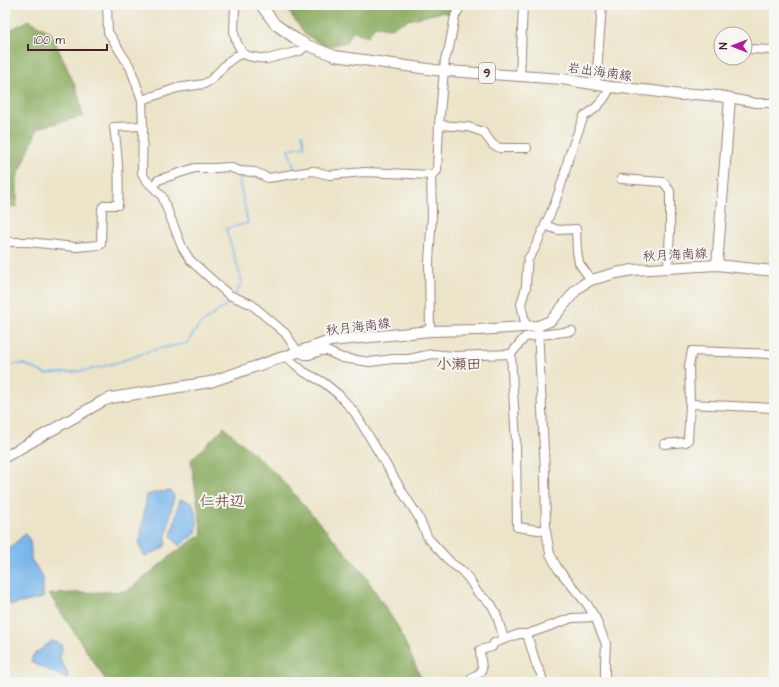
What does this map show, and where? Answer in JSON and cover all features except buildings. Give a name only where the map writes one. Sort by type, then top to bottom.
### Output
[{"type":"main road","name":"岩出海南線","points":[[261,5],[275,24],[285,32],[307,46],[335,56],[387,64],[443,70],[562,79],[610,87],[730,98]]},
{"type":"main road","points":[[730,98],[717,265],[774,271]]},
{"type":"main road","name":"秋月海南線","points":[[5,456],[111,398],[210,382],[330,341],[430,331],[526,327],[538,331],[544,324],[555,316],[576,290],[591,280],[633,270],[717,265]]},
{"type":"street","points":[[107,5],[108,32],[130,67],[142,100],[142,173],[144,179],[162,196],[182,247],[190,260],[229,295],[251,304],[285,333],[298,352],[305,355],[327,351],[342,358],[370,362],[393,358],[409,360],[432,354],[454,356],[512,354]]},
{"type":"street","points":[[235,5],[234,34],[243,54]]},
{"type":"street","points":[[152,186],[158,180],[195,168],[229,167],[240,171],[255,172],[268,178],[313,171],[329,175],[365,172],[431,175],[437,171],[443,70],[455,16],[461,5]]},
{"type":"street","points":[[520,76],[523,5]]},
{"type":"street","points":[[596,85],[602,5]]},
{"type":"street","points":[[142,100],[177,88],[204,84],[212,80],[228,62],[236,56],[243,54],[267,59],[300,51],[307,46]]},
{"type":"street","points":[[753,49],[774,50]]},
{"type":"street","points":[[526,327],[521,304],[526,287],[526,268],[528,258],[534,250],[554,203],[584,116],[596,108],[609,91],[610,87]]},
{"type":"street","points":[[730,98],[756,103],[774,103]]},
{"type":"street","points":[[439,125],[468,128],[483,132],[493,146],[500,148],[527,148]]},
{"type":"street","points":[[5,242],[28,242],[76,247],[100,245],[102,208],[105,205],[118,205],[118,150],[114,127],[143,126]]},
{"type":"street","points":[[430,331],[429,261],[432,215],[431,175]]},
{"type":"street","points":[[621,179],[663,182],[670,191],[668,268]]},
{"type":"street","points":[[545,224],[558,230],[576,229],[579,263],[591,280]]},
{"type":"street","points":[[546,531],[517,527],[516,443],[512,354],[526,337],[538,331],[572,331]]},
{"type":"street","points":[[538,331],[546,472],[546,531],[550,554],[558,568],[587,604],[595,617],[606,644],[605,682]]},
{"type":"street","points":[[664,444],[686,442],[688,440],[690,404],[689,366],[692,351],[774,354]]},
{"type":"street","points":[[288,355],[289,359],[304,372],[323,382],[339,395],[355,413],[418,516],[428,538],[451,563],[461,570],[477,592],[491,604],[496,613],[504,640]]},
{"type":"street","points":[[690,404],[774,408]]},
{"type":"street","points":[[471,682],[472,678],[481,672],[482,669],[480,650],[519,634],[527,634],[572,618],[595,617]]},
{"type":"street","points":[[527,634],[543,682]]},
{"type":"green space","points":[[284,5],[462,5],[456,15],[442,12],[408,20],[391,28],[375,26],[367,37],[353,30],[347,42],[326,47],[305,34]]},
{"type":"green space","points":[[29,20],[51,33],[77,90],[83,116],[38,128],[17,178],[17,207],[5,205],[5,33]]},
{"type":"green space","points":[[224,427],[278,476],[362,571],[398,627],[423,682],[107,682],[49,594],[128,591],[173,554],[202,534],[191,460]]},
{"type":"water","points":[[171,491],[174,496],[166,536],[166,544],[163,548],[145,557],[139,545],[147,495]]},
{"type":"water","points":[[180,499],[192,503],[196,514],[197,525],[196,533],[179,546],[171,536]]},
{"type":"water","points":[[25,534],[30,540],[31,559],[43,578],[43,598],[12,605],[5,601],[5,552]]},
{"type":"water","points":[[52,641],[61,644],[62,648],[60,660],[68,673],[67,679],[31,662],[33,655]]},
{"type":"waterway","points":[[295,171],[288,149],[305,146],[302,134]]},
{"type":"waterway","points":[[235,295],[242,282],[226,229],[248,223],[239,180],[241,175],[246,175]]},
{"type":"waterway","points":[[5,365],[24,364],[46,374],[89,370],[119,362],[153,350],[187,343],[199,325],[233,300]]},
{"type":"district","name":"小瀬田","points":[[459,364]]},
{"type":"district","name":"仁井辺","points":[[222,501]]}]
